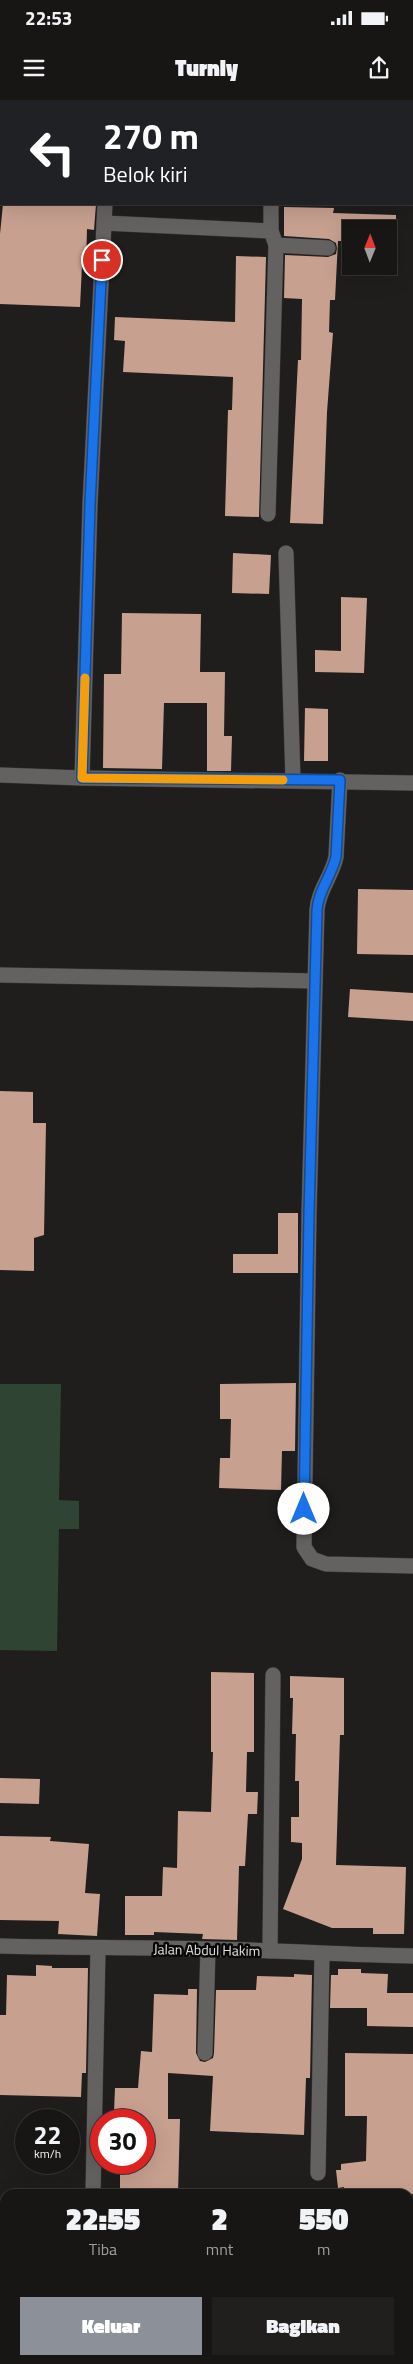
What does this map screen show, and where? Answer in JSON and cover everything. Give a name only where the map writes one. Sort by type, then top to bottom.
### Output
[{"type":"street","points":[[82,778],[90,504],[104,205]]},
{"type":"street","points":[[268,514],[276,245],[271,230],[271,205]]},
{"type":"street","points":[[104,223],[271,230]]},
{"type":"street","points":[[276,245],[328,248]]},
{"type":"street","points":[[286,553],[293,780]]},
{"type":"street","points":[[0,775],[82,778],[413,782]]},
{"type":"street","points":[[340,780],[336,857],[333,870],[318,902],[309,1214],[304,1547],[312,1559],[326,1564],[413,1566]]},
{"type":"street","points":[[0,975],[315,981]]},
{"type":"street","points":[[270,1950],[272,1675]]},
{"type":"street","name":"Jalan Abdul Hakim","points":[[0,1946],[98,1949],[208,1948],[322,1954],[413,1956]]},
{"type":"street","points":[[205,2053],[208,1948]]},
{"type":"street","points":[[93,2189],[98,1949]]},
{"type":"street","points":[[318,2173],[322,1954]]},
{"type":"green space","points":[[0,1384],[61,1384],[59,1500],[79,1501],[79,1529],[59,1529],[57,1651],[0,1650]]},
{"type":"building","points":[[3,205],[96,205],[94,230],[87,229],[86,265],[82,265],[80,307],[0,304],[0,234]]},
{"type":"building","points":[[284,207],[334,208],[333,213],[396,215],[396,220],[342,220],[342,241],[338,241],[335,300],[330,300],[329,332],[333,333],[327,412],[323,524],[290,523],[298,360],[301,360],[302,299],[284,298],[285,255],[328,257],[336,254],[337,248],[336,243],[329,239],[284,236]]},
{"type":"building","points":[[236,256],[266,257],[259,517],[225,516],[228,410],[232,410],[233,377],[123,372],[125,341],[114,340],[115,317],[235,322]]},
{"type":"building","points":[[233,553],[271,555],[269,594],[232,593]]},
{"type":"building","points":[[341,597],[367,598],[364,673],[315,672],[315,650],[341,651]]},
{"type":"building","points":[[122,613],[201,614],[200,672],[225,672],[224,736],[232,736],[231,771],[207,771],[207,703],[164,703],[162,769],[103,768],[104,674],[121,674]]},
{"type":"building","points":[[305,708],[328,709],[328,761],[304,761]]},
{"type":"building","points":[[358,889],[413,890],[413,955],[357,954]]},
{"type":"building","points":[[350,989],[413,993],[413,1021],[348,1017]]},
{"type":"building","points":[[0,1091],[33,1092],[33,1123],[46,1123],[44,1235],[34,1238],[34,1271],[0,1270]]},
{"type":"building","points":[[278,1213],[298,1213],[298,1273],[233,1273],[233,1254],[278,1254]]},
{"type":"building","points":[[296,1383],[295,1451],[282,1451],[281,1490],[219,1488],[220,1458],[230,1458],[231,1419],[220,1419],[220,1384]]},
{"type":"building","points":[[211,1672],[254,1673],[254,1752],[247,1752],[246,1792],[258,1792],[257,1814],[248,1814],[245,1866],[239,1866],[237,1940],[202,1939],[203,1934],[154,1932],[154,1935],[125,1935],[125,1896],[162,1896],[163,1867],[177,1868],[178,1811],[211,1812],[213,1752],[211,1752]]},
{"type":"building","points":[[290,1676],[344,1678],[344,1735],[340,1735],[336,1865],[406,1867],[404,1934],[373,1934],[373,1928],[332,1928],[283,1909],[302,1859],[302,1843],[291,1842],[291,1817],[299,1817],[299,1781],[295,1781],[296,1734],[292,1734],[293,1698],[290,1698]]},
{"type":"building","points":[[0,1778],[40,1779],[39,1804],[0,1803]]},
{"type":"building","points":[[0,1836],[51,1837],[50,1841],[89,1844],[85,1893],[100,1894],[97,1936],[58,1934],[59,1921],[0,1920]]},
{"type":"building","points":[[36,1965],[52,1966],[52,1968],[88,1968],[86,2073],[82,2073],[81,2097],[0,2095],[0,2015],[6,2015],[7,1975],[36,1976]]},
{"type":"building","points":[[338,1969],[361,1969],[361,1973],[388,1974],[387,1993],[413,1993],[413,2027],[367,2026],[367,2008],[330,2008],[331,1975],[338,1975]]},
{"type":"building","points":[[294,1974],[312,1975],[310,2078],[306,2078],[304,2135],[210,2131],[213,2076],[168,2073],[168,2119],[180,2119],[178,2189],[120,2189],[120,2174],[155,2174],[155,2109],[114,2109],[115,2088],[138,2088],[141,2051],[152,2052],[154,1994],[188,1995],[188,1989],[197,1989],[196,2053],[200,2061],[205,2062],[213,2058],[214,2053],[216,1990],[256,1990],[257,1976],[294,1977]]},
{"type":"building","points":[[345,2053],[413,2054],[413,2189],[338,2188],[336,2170],[341,2170],[341,2164],[366,2161],[367,2116],[345,2116]]},
{"type":"slow traffic","points":[[85,678],[82,778],[283,780]]},
{"type":"route","points":[[102,260],[90,504],[82,778],[340,780],[336,857],[333,870],[320,896],[317,910],[304,1509]]}]
